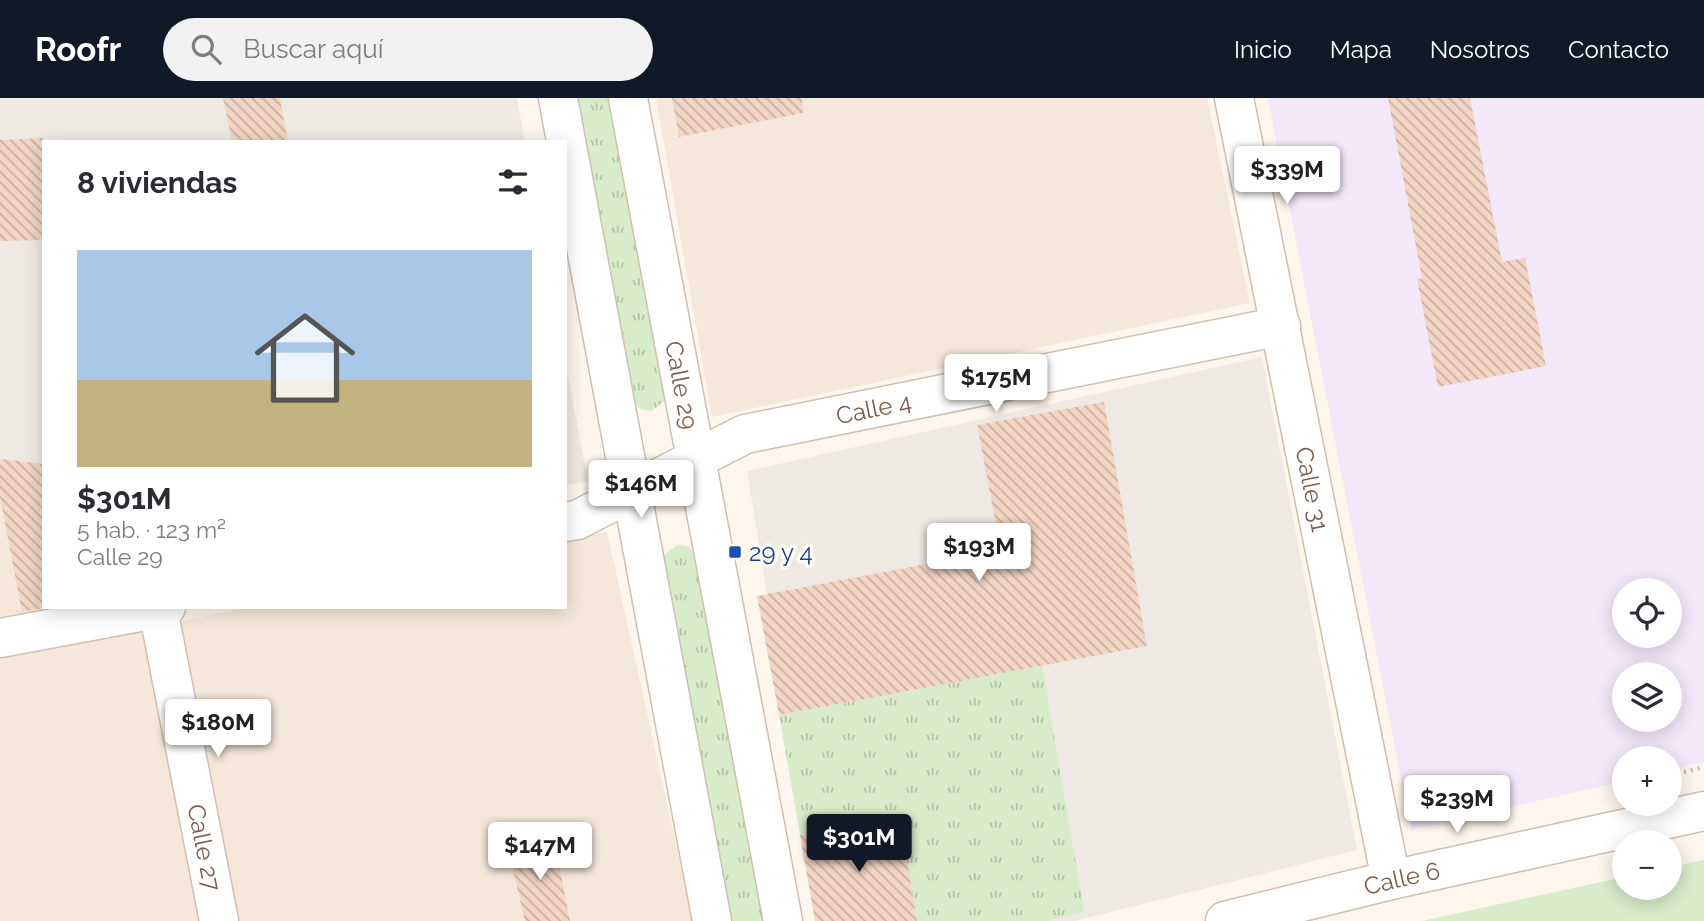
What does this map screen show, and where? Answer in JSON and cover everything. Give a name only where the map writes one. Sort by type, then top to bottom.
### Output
[{"type":"street","points":[[558,98],[566,140]]},
{"type":"street","name":"Calle 29","points":[[628,98],[783,921]]},
{"type":"street","name":"Calle 31","points":[[1234,98],[1391,880]]},
{"type":"street","points":[[567,147],[712,921]]},
{"type":"street","name":"Calle 4","points":[[567,521],[745,434],[1281,326]]},
{"type":"street","points":[[0,638],[157,609]]},
{"type":"street","name":"Calle 27","points":[[162,609],[219,921]]},
{"type":"street","name":"Calle 6","points":[[1225,921],[1391,880],[1704,811]]},
{"type":"shaded area","points":[[0,98],[517,98],[525,140],[42,140],[42,479],[0,488]]},
{"type":"shaded area","points":[[656,98],[1207,98],[1250,303],[712,417]]},
{"type":"shaded area","points":[[1268,98],[1704,98],[1704,762],[1682,767],[1682,746],[1612,746],[1612,784],[1411,830]]},
{"type":"shaded area","points":[[1262,357],[1357,850],[1075,921],[820,921],[747,471]]},
{"type":"shaded area","points":[[567,371],[588,481],[567,486]]},
{"type":"shaded area","points":[[0,488],[42,602],[42,609],[130,609],[135,631],[240,609],[567,609],[567,541],[607,532],[693,921],[0,921]]},
{"type":"green space","points":[[575,98],[611,98],[665,391],[665,400],[652,411],[639,408],[632,397]]},
{"type":"green space","points":[[677,545],[689,548],[697,558],[765,921],[730,921],[663,556]]},
{"type":"green space","points":[[1042,666],[1084,911],[1047,921],[917,921],[899,818],[800,835],[779,715]]},
{"type":"green space","points":[[1704,860],[1704,921],[1422,921],[1612,880],[1612,900],[1682,900],[1682,865]]},
{"type":"building","points":[[223,98],[280,98],[288,140],[232,140]]},
{"type":"building","points":[[672,98],[802,98],[803,113],[679,137]]},
{"type":"building","points":[[1388,98],[1470,98],[1502,262],[1525,258],[1546,366],[1438,387],[1417,279],[1422,278]]},
{"type":"building","points":[[44,138],[42,240],[0,241],[0,140]]},
{"type":"building","points":[[1104,402],[1147,646],[779,715],[757,596],[1001,550],[977,425]]},
{"type":"building","points":[[0,459],[42,464],[42,608],[22,612],[0,497]]},
{"type":"building","points":[[900,818],[917,921],[815,921],[800,835]]},
{"type":"building","points":[[554,839],[570,921],[525,921],[508,848]]},
{"type":"place","name":"29 y 4","points":[[735,552]]}]
